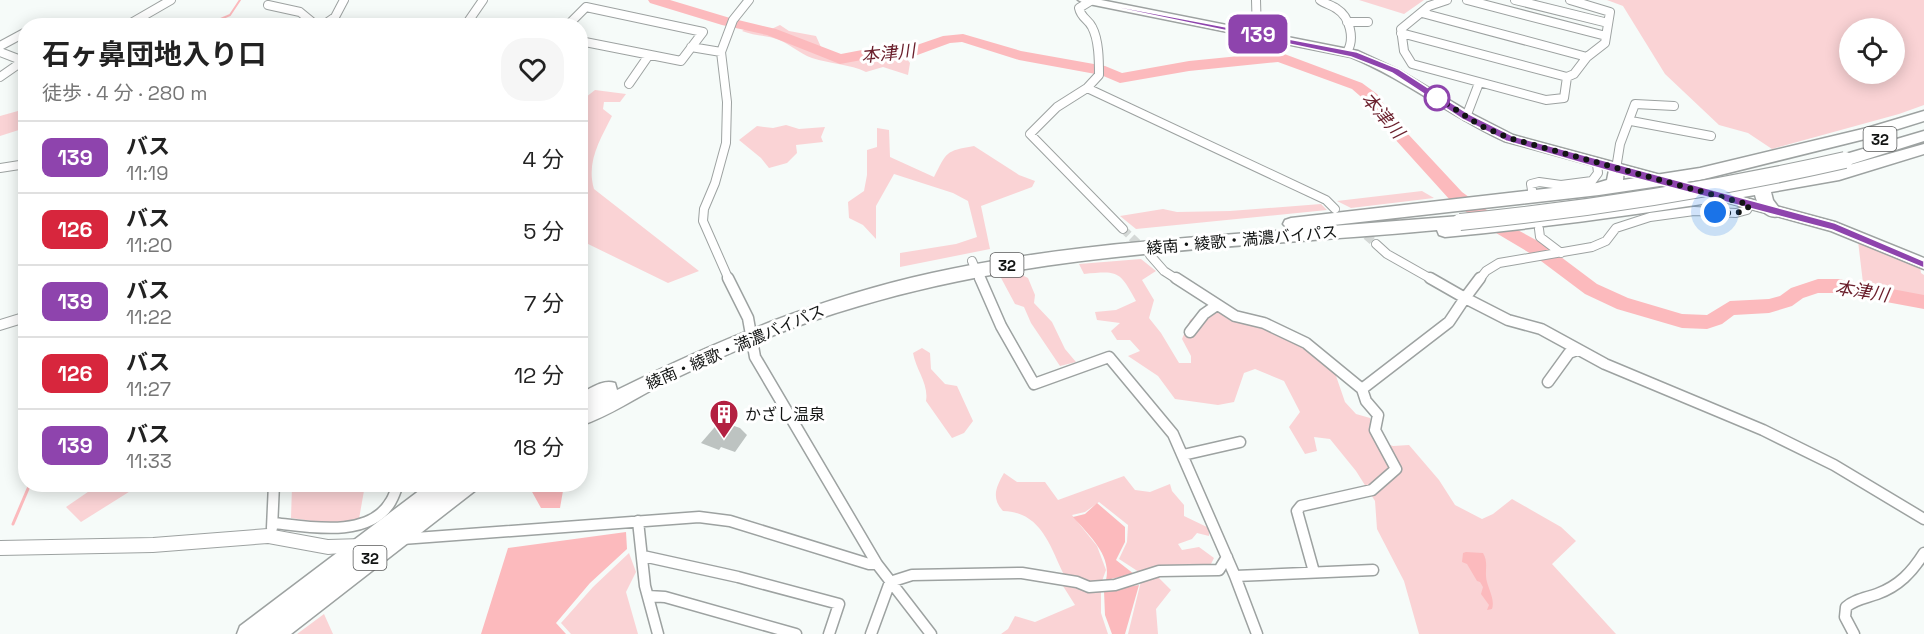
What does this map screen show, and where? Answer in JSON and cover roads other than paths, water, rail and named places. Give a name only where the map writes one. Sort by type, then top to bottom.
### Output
[{"type":"highway","points":[[1455,218],[1497,200],[1661,181],[1731,167],[1869,134],[1924,116]]},
{"type":"highway","name":"綾南・綾歌・満濃バイパス","points":[[1840,156],[1924,124]]},
{"type":"highway","name":"綾南・綾歌・満濃バイパス","points":[[588,399],[631,378],[749,332],[974,265],[1225,236],[1455,218],[1675,196],[1750,182],[1840,156],[1924,136]]},
{"type":"highway","points":[[1455,218],[1532,227],[1839,174],[1924,148]]},
{"type":"highway","points":[[1599,189],[1615,183],[1616,169]]},
{"type":"highway","points":[[1766,187],[1763,191],[1763,198],[1774,212]]},
{"type":"highway","name":"綾南・綾歌・満濃バイパス","points":[[588,414],[749,332]]},
{"type":"highway","name":"32","points":[[248,634],[433,492]]},
{"type":"highway","name":"32","points":[[273,634],[459,492]]},
{"type":"main road","points":[[1089,0],[1347,52],[1395,71],[1466,117],[1509,138],[1596,164],[1835,227],[1924,264]]},
{"type":"street","points":[[140,18],[171,0]]},
{"type":"street","points":[[332,18],[344,0]]},
{"type":"street","points":[[471,18],[483,0]]},
{"type":"street","points":[[749,0],[731,23],[721,52],[727,102],[726,143],[703,216],[742,309],[748,318],[755,357],[877,564],[931,634]]},
{"type":"street","points":[[1089,0],[1079,8],[1080,18],[1092,28],[1099,62],[1099,75],[1087,88],[1058,107],[1030,134],[1123,229]]},
{"type":"street","points":[[1256,0],[1257,34]]},
{"type":"street","points":[[1320,0],[1340,10],[1347,22],[1353,37],[1352,47],[1347,52]]},
{"type":"street","points":[[1447,0],[1429,6],[1404,24],[1401,33],[1404,51],[1412,64],[1479,83],[1557,101],[1564,98],[1567,77]]},
{"type":"street","points":[[1467,0],[1606,36]]},
{"type":"street","points":[[1515,0],[1608,23]]},
{"type":"street","points":[[1401,33],[1567,77],[1574,74],[1587,57],[1605,43],[1610,12],[1570,0]]},
{"type":"street","points":[[268,5],[293,7],[311,18]]},
{"type":"street","points":[[575,18],[586,7],[703,32],[681,61],[588,43]]},
{"type":"street","points":[[1422,13],[1587,57]]},
{"type":"street","points":[[1347,22],[1368,22]]},
{"type":"street","points":[[0,46],[18,36]]},
{"type":"street","points":[[691,47],[721,52]]},
{"type":"street","points":[[0,52],[18,59]]},
{"type":"street","points":[[629,84],[649,54]]},
{"type":"street","points":[[0,77],[18,65]]},
{"type":"street","points":[[1466,117],[1479,83]]},
{"type":"street","points":[[1087,88],[1326,200],[1335,208]]},
{"type":"street","points":[[1616,169],[1617,150],[1631,120],[1635,104],[1674,106]]},
{"type":"street","points":[[1631,120],[1711,136]]},
{"type":"street","points":[[14,165],[18,163]]},
{"type":"street","points":[[1532,190],[1531,184],[1539,182],[1561,185],[1592,181],[1598,173],[1596,164]]},
{"type":"street","points":[[0,168],[18,165]]},
{"type":"street","points":[[1362,388],[1449,322],[1486,271],[1499,263],[1592,248],[1606,241],[1617,228],[1650,217],[1694,211],[1736,213],[1747,210],[1750,205]]},
{"type":"street","points":[[1532,227],[1559,254]]},
{"type":"street","points":[[1376,244],[1387,254],[1508,320],[1541,329],[1605,364],[1763,430],[1834,465],[1924,519]]},
{"type":"street","points":[[1150,255],[1164,271],[1235,316],[1264,323],[1306,343],[1362,388],[1366,401],[1378,415],[1375,430],[1396,469],[1372,490],[1301,506],[1297,512],[1314,572]]},
{"type":"street","points":[[974,265],[996,310],[1001,326],[1034,384],[1109,357],[1173,434],[1235,576],[1257,634]]},
{"type":"street","points":[[1190,332],[1204,314],[1217,305]]},
{"type":"street","points":[[0,325],[18,319]]},
{"type":"street","points":[[1548,382],[1569,353],[1577,350]]},
{"type":"street","points":[[1183,455],[1240,442]]},
{"type":"street","points":[[271,529],[273,492]]},
{"type":"street","points":[[0,548],[153,545],[271,529],[324,528],[360,524],[372,519],[392,504],[396,492]]},
{"type":"street","points":[[271,529],[328,547],[361,546],[394,540],[676,517],[720,519],[790,542],[869,564],[877,564]]},
{"type":"street","points":[[638,521],[648,596],[658,634]]},
{"type":"street","points":[[1854,634],[1845,617],[1846,607],[1852,600],[1880,593],[1910,576],[1924,553]]},
{"type":"street","points":[[643,556],[738,577],[839,604],[829,634]]},
{"type":"street","points":[[890,582],[912,575],[1022,573],[1077,582],[1089,587],[1115,585],[1159,571],[1219,570],[1227,557]]},
{"type":"street","points":[[1235,576],[1373,570]]},
{"type":"street","points":[[871,634],[890,582]]},
{"type":"street","points":[[648,596],[665,597],[796,634]]},
{"type":"waterway","points":[[223,18],[230,15],[240,0]]},
{"type":"waterway","name":"本津川","points":[[655,0],[727,22],[771,32],[840,59],[883,51],[912,52],[948,39],[963,38],[1019,55],[1105,71],[1120,78],[1189,66],[1279,57],[1357,86],[1372,98],[1389,123],[1456,196],[1497,226],[1539,250],[1591,289],[1623,304],[1682,321],[1707,322],[1716,319],[1730,308],[1769,306],[1818,286],[1838,286],[1924,302]]},
{"type":"waterway","points":[[13,524],[27,492]]},
{"type":"tunnel","points":[[1357,228],[1376,244]]},
{"type":"tunnel","points":[[1123,229],[1145,250]]},
{"type":"place","name":"かざし温泉","points":[[724,440]]}]
